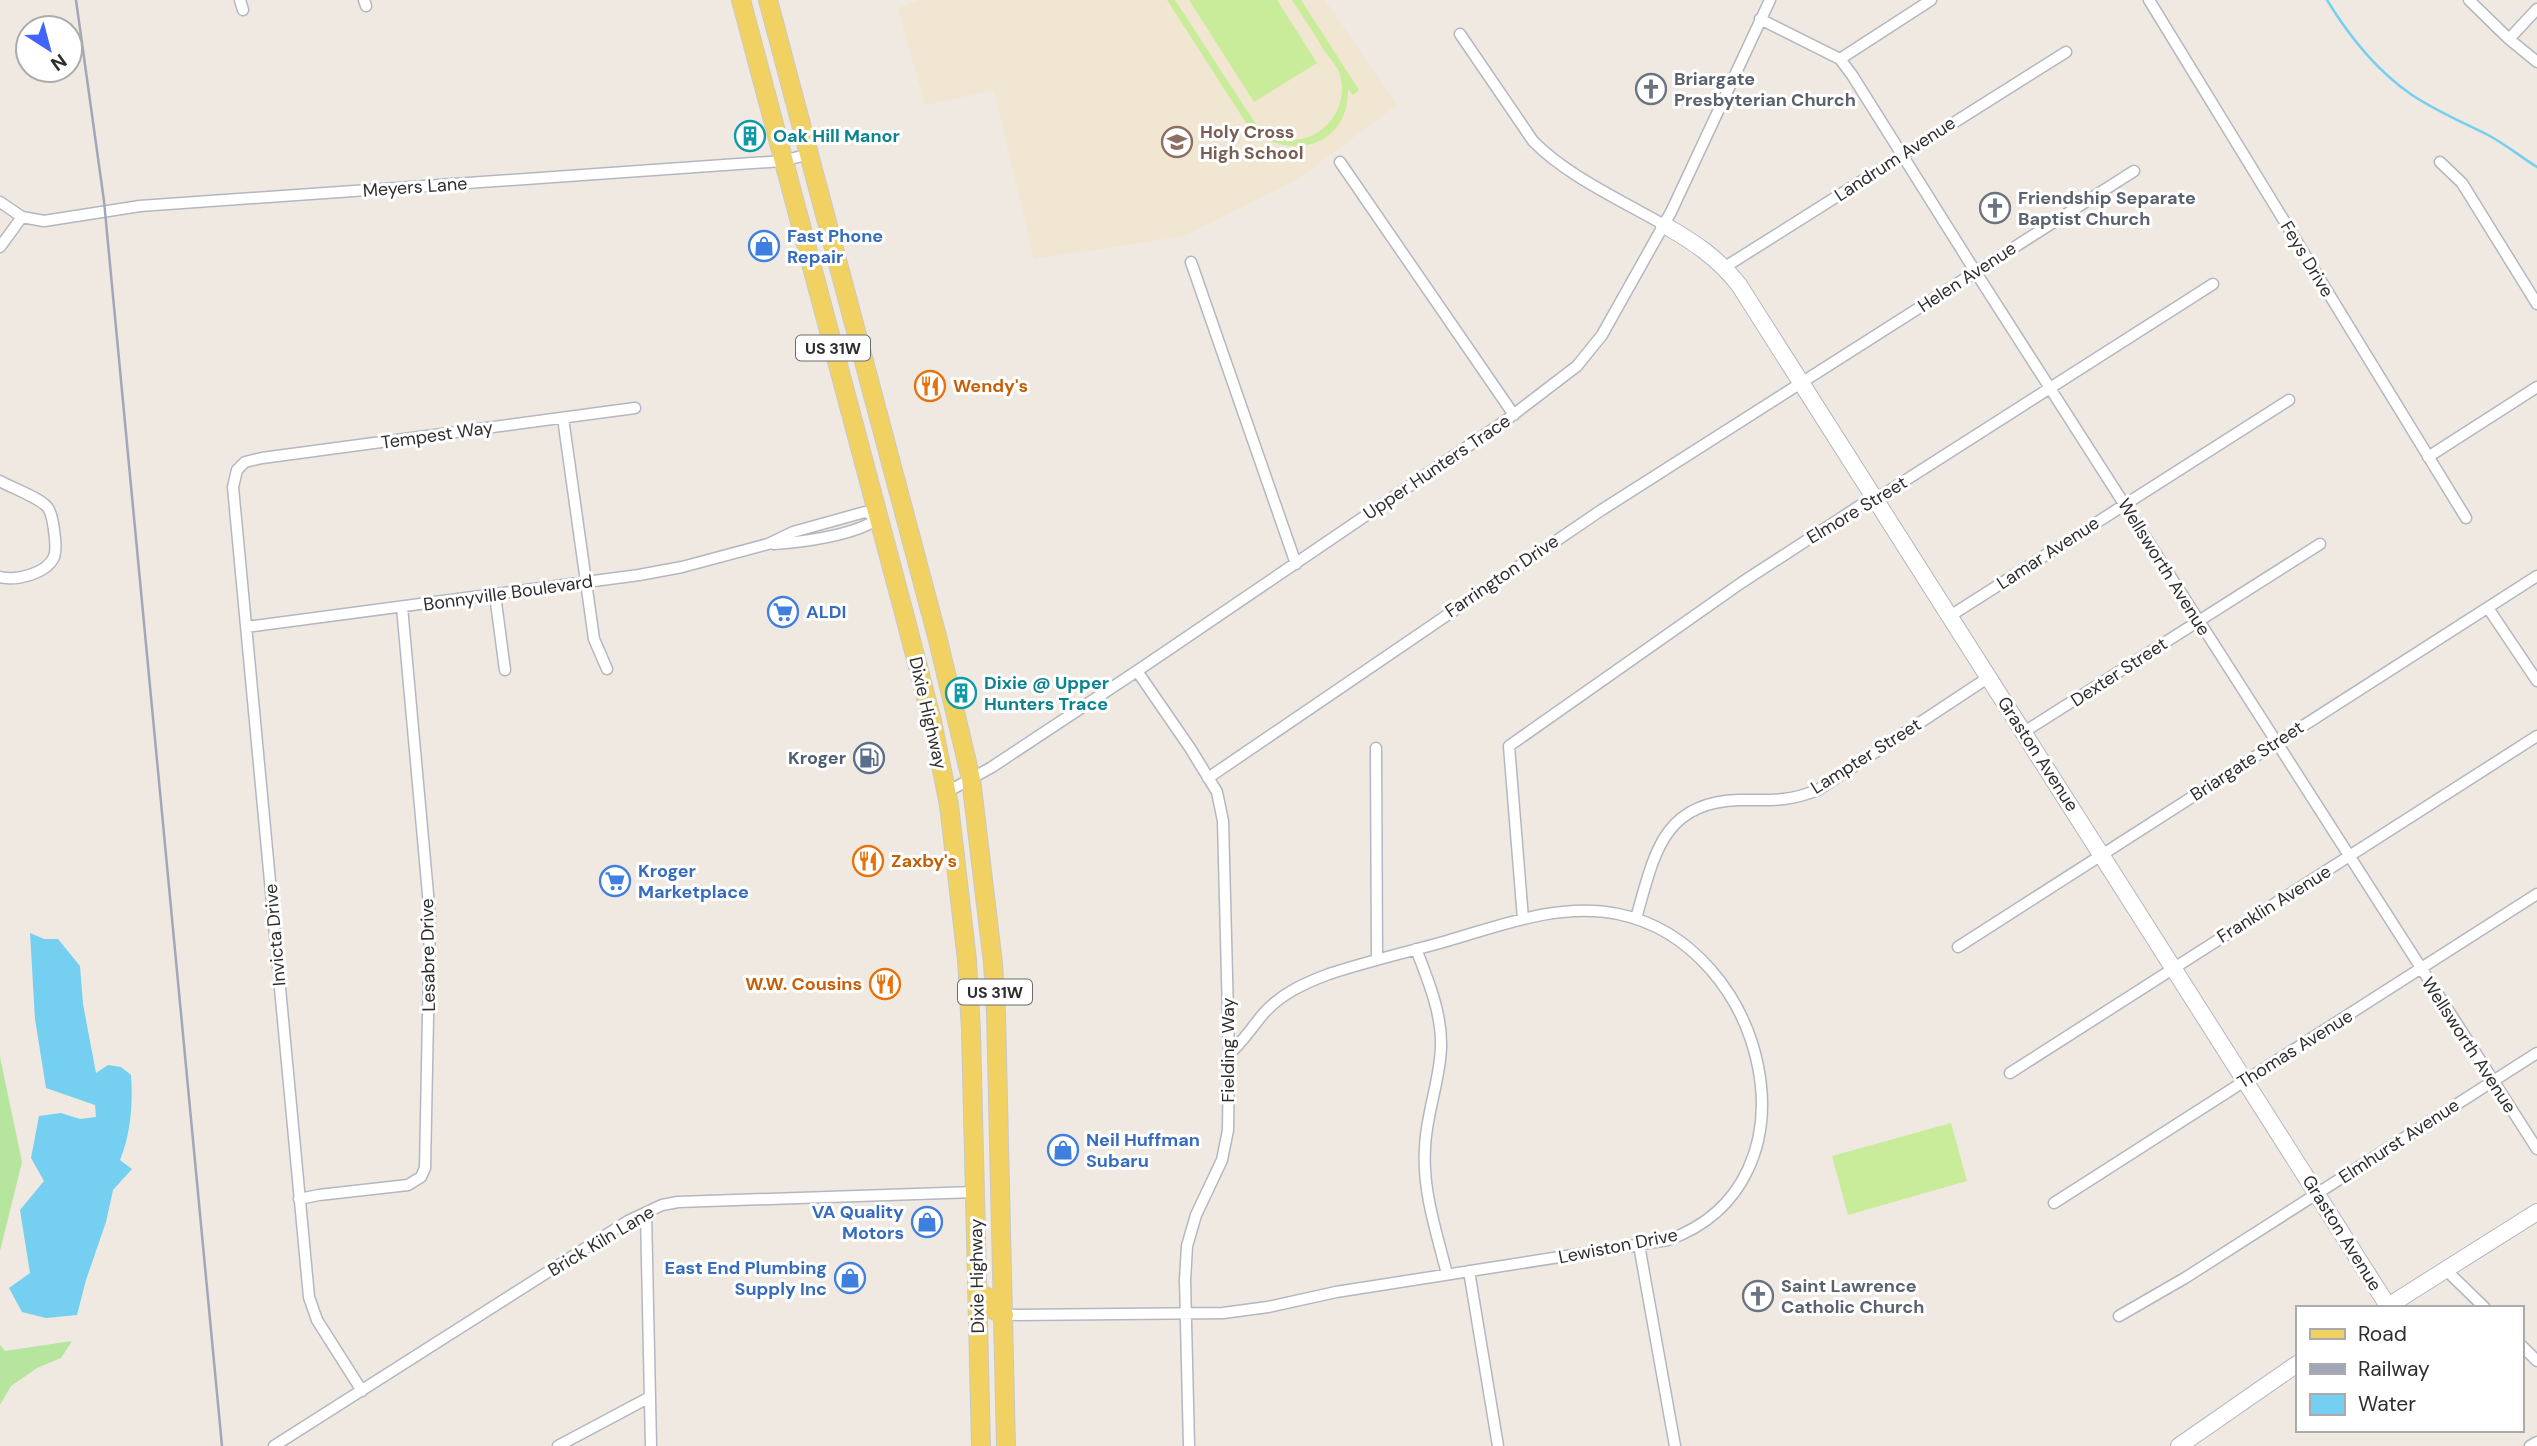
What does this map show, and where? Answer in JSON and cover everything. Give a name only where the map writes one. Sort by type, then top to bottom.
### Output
[{"type":"main road","name":"Dixie Highway","points":[[741,0],[932,721],[947,792],[967,960],[971,1031],[981,1446]]},
{"type":"main road","name":"Dixie Highway","points":[[768,0],[917,561],[971,779],[993,963],[1006,1446]]},
{"type":"main road","points":[[879,518],[890,518],[900,525],[917,561]]},
{"type":"main road","points":[[975,1192],[985,1192],[990,1196],[992,1247],[1003,1261]]},
{"type":"main road","points":[[977,1291],[990,1299],[990,1308],[1004,1315]]},
{"type":"street","name":"Upper Hunters Trace","points":[[947,792],[1137,671],[1514,415],[1568,375],[1589,354],[1664,225],[1770,0]]},
{"type":"street","points":[[1760,19],[1840,59],[1931,0]]},
{"type":"street","name":"Feys Drive","points":[[2149,0],[2466,518]]},
{"type":"street","points":[[2469,0],[2537,62]]},
{"type":"street","points":[[2509,39],[2537,9]]},
{"type":"street","points":[[1460,34],[1533,141],[1542,150],[1564,167],[1664,225]]},
{"type":"street","name":"Landrum Avenue","points":[[1725,267],[2066,52]]},
{"type":"street","name":"Wellsworth Avenue","points":[[1840,59],[2537,1149]]},
{"type":"street","name":"Meyers Lane","points":[[22,217],[44,221],[140,206],[783,161],[809,154]]},
{"type":"street","points":[[1340,162],[1514,415]]},
{"type":"street","points":[[2440,162],[2462,183],[2537,304]]},
{"type":"street","name":"Helen Avenue","points":[[1801,383],[2134,171]]},
{"type":"street","points":[[0,202],[22,217],[0,247]]},
{"type":"street","name":"Graston Avenue","points":[[1664,225],[1703,248],[1725,267],[2246,1080],[2386,1306]]},
{"type":"street","points":[[1191,262],[1296,564]]},
{"type":"street","name":"Elmore Street","points":[[1523,919],[1509,746],[1741,583],[2213,284]]},
{"type":"street","name":"Farrington Drive","points":[[1208,778],[1503,575],[1801,383]]},
{"type":"street","points":[[2428,457],[2537,387]]},
{"type":"street","name":"Lamar Avenue","points":[[1950,616],[2289,400]]},
{"type":"street","name":"Tempest Way","points":[[240,466],[262,458],[635,408]]},
{"type":"street","points":[[564,418],[594,639],[607,669]]},
{"type":"street","name":"Invicta Drive","points":[[240,466],[233,487],[311,1305],[326,1335],[362,1391]]},
{"type":"street","points":[[0,481],[41,502],[49,509],[56,544],[54,557],[45,567],[28,576],[9,579],[0,577]]},
{"type":"street","name":"Bonnyville Boulevard","points":[[246,627],[682,568],[768,544],[797,543],[867,527],[879,518]]},
{"type":"street","name":"Dexter Street","points":[[2024,732],[2320,544]]},
{"type":"street","name":"Briargate Street","points":[[1958,947],[2537,576]]},
{"type":"street","points":[[495,595],[505,670]]},
{"type":"street","name":"Lesabre Drive","points":[[299,1199],[408,1185],[421,1177],[425,1168],[430,916],[402,607]]},
{"type":"street","points":[[2488,608],[2537,681]]},
{"type":"street","name":"Fielding Way","points":[[1137,671],[1217,792],[1223,821],[1229,1054],[1228,1130],[1217,1173],[1190,1231],[1185,1261],[1189,1446]]},
{"type":"street","name":"Lampter Street","points":[[1636,918],[1660,844],[1670,827],[1681,817],[1712,803],[1780,801],[1798,798],[1818,790],[1989,677]]},
{"type":"street","name":"Franklin Avenue","points":[[2010,1073],[2537,736]]},
{"type":"street","points":[[1376,748],[1377,960]]},
{"type":"street","name":"Thomas Avenue","points":[[2054,1203],[2537,894]]},
{"type":"street","name":"Lewiston Drive","points":[[1004,1315],[1186,1314],[1251,1310],[1336,1292],[1668,1240],[1685,1234],[1707,1220],[1728,1200],[1744,1174],[1756,1143],[1761,1115],[1759,1061],[1750,1033],[1741,1012],[1713,970],[1681,941],[1636,918],[1604,912],[1558,912],[1523,919],[1329,974],[1282,996],[1229,1054]]},
{"type":"street","points":[[1416,949],[1432,990],[1440,1025],[1440,1060],[1424,1149],[1426,1178],[1447,1274]]},
{"type":"street","name":"Elmhurst Avenue","points":[[2119,1316],[2167,1290],[2537,1053]]},
{"type":"street","name":"Brick Kiln Lane","points":[[274,1446],[628,1221],[662,1205],[702,1200],[975,1192]]},
{"type":"street","points":[[2389,1306],[2537,1212]]},
{"type":"street","points":[[646,1213],[651,1446]]},
{"type":"street","points":[[1639,1245],[1675,1446]]},
{"type":"street","points":[[2446,1270],[2482,1306]]},
{"type":"street","points":[[1469,1271],[1497,1446]]},
{"type":"street","points":[[2523,1347],[2537,1361]]},
{"type":"street","points":[[2179,1446],[2296,1365]]},
{"type":"street","points":[[558,1446],[650,1397]]},
{"type":"street","points":[[2530,1446],[2537,1441]]},
{"type":"shaded area","name":"Holy Cross High School","points":[[921,0],[1325,0],[1397,105],[1299,178],[1185,236],[1034,259],[994,90],[925,105],[898,8]]},
{"type":"green space","points":[[1167,0],[1175,0],[1257,126],[1273,135],[1291,140],[1315,134],[1332,119],[1341,97],[1342,84],[1338,69],[1292,0],[1301,0],[1359,90],[1353,95],[1348,89],[1346,108],[1339,124],[1329,135],[1315,143],[1283,145],[1266,139],[1250,129]]},
{"type":"green space","points":[[1189,0],[1277,0],[1317,63],[1254,102]]},
{"type":"green space","points":[[0,1057],[22,1162],[0,1251]]},
{"type":"green space","points":[[1951,1123],[1967,1181],[1848,1215],[1832,1156]]},
{"type":"green space","points":[[72,1341],[61,1358],[37,1368],[11,1386],[0,1405],[0,1345],[5,1351]]},
{"type":"water","points":[[30,933],[44,939],[58,939],[80,966],[83,1004],[96,1073],[108,1065],[121,1067],[131,1075],[132,1086],[129,1129],[120,1160],[132,1169],[113,1190],[106,1222],[77,1315],[46,1318],[22,1312],[9,1288],[30,1273],[20,1210],[44,1181],[31,1158],[39,1116],[61,1113],[80,1119],[96,1117],[95,1105],[46,1088],[35,1019]]},
{"type":"waterway","points":[[2327,0],[2365,52],[2399,86],[2430,106],[2494,139],[2537,167]]},
{"type":"railway","points":[[76,0],[104,201],[222,1446]]},
{"type":"place","name":"Briargate Presbyterian Church","points":[[1651,89]]},
{"type":"place","name":"Oak Hill Manor","points":[[750,136]]},
{"type":"place","name":"Holy Cross High School","points":[[1177,142]]},
{"type":"place","name":"Friendship Separate Baptist Church","points":[[1995,208]]},
{"type":"place","name":"Fast Phone Repair","points":[[764,246]]},
{"type":"place","name":"Wendy's","points":[[930,386]]},
{"type":"place","name":"ALDI","points":[[783,612]]},
{"type":"place","name":"Dixie @ Upper Hunters Trace","points":[[961,693]]},
{"type":"place","name":"Kroger","points":[[869,758]]},
{"type":"place","name":"Zaxby's","points":[[868,861]]},
{"type":"place","name":"Kroger Marketplace","points":[[615,881]]},
{"type":"place","name":"W.W. Cousins","points":[[885,984]]},
{"type":"place","name":"Neil Huffman Subaru","points":[[1063,1150]]},
{"type":"place","name":"VA Quality Motors","points":[[927,1222]]},
{"type":"place","name":"East End Plumbing Supply Inc","points":[[850,1278]]},
{"type":"place","name":"Saint Lawrence Catholic Church","points":[[1758,1296]]}]
